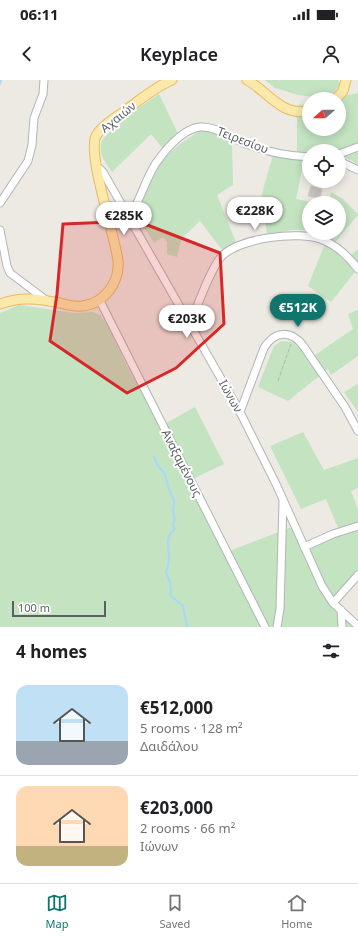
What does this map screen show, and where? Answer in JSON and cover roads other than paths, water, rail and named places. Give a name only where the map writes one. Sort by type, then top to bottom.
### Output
[{"type":"main road","name":"Αχαιών","points":[[0,304],[21,298],[46,300],[80,306],[92,303],[108,291],[114,283],[119,266],[96,169],[94,145],[96,136],[99,131],[152,91],[172,80]]},
{"type":"main road","points":[[247,80],[283,107],[297,112],[302,111]]},
{"type":"main road","points":[[342,92],[346,80]]},
{"type":"street","points":[[0,203],[28,161],[32,145],[34,118],[43,94],[44,80]]},
{"type":"street","name":"Τειρεσίου","points":[[129,218],[137,207],[148,179],[157,162],[170,146],[190,130],[200,127],[208,127],[236,140],[262,149],[288,155],[302,156]]},
{"type":"street","points":[[346,151],[358,147]]},
{"type":"street","points":[[346,164],[358,170]]},
{"type":"street","name":"Ιώνων","points":[[96,169],[100,169],[103,172],[240,412],[283,498],[320,582],[333,602],[358,626]]},
{"type":"street","points":[[0,230],[7,266],[10,272],[46,300]]},
{"type":"street","points":[[190,324],[214,268],[222,257],[234,248],[254,241],[272,237],[289,236],[308,236],[319,238],[337,247],[358,269]]},
{"type":"street","name":"Αναξαμένους","points":[[99,299],[265,627]]},
{"type":"street","points":[[240,412],[261,353],[268,342],[276,336],[288,334],[297,339],[304,347],[345,408],[358,431]]},
{"type":"street","points":[[277,627],[280,608],[283,498]]},
{"type":"street","points":[[304,547],[333,534],[358,526]]},
{"type":"street","points":[[333,602],[358,575]]},
{"type":"street","points":[[341,610],[342,627]]},
{"type":"waterway","points":[[0,84],[1,80]]},
{"type":"waterway","points":[[154,457],[159,467],[165,474],[174,501],[174,530],[169,538],[169,561],[166,573],[170,582],[171,596],[183,606],[187,627]]}]
